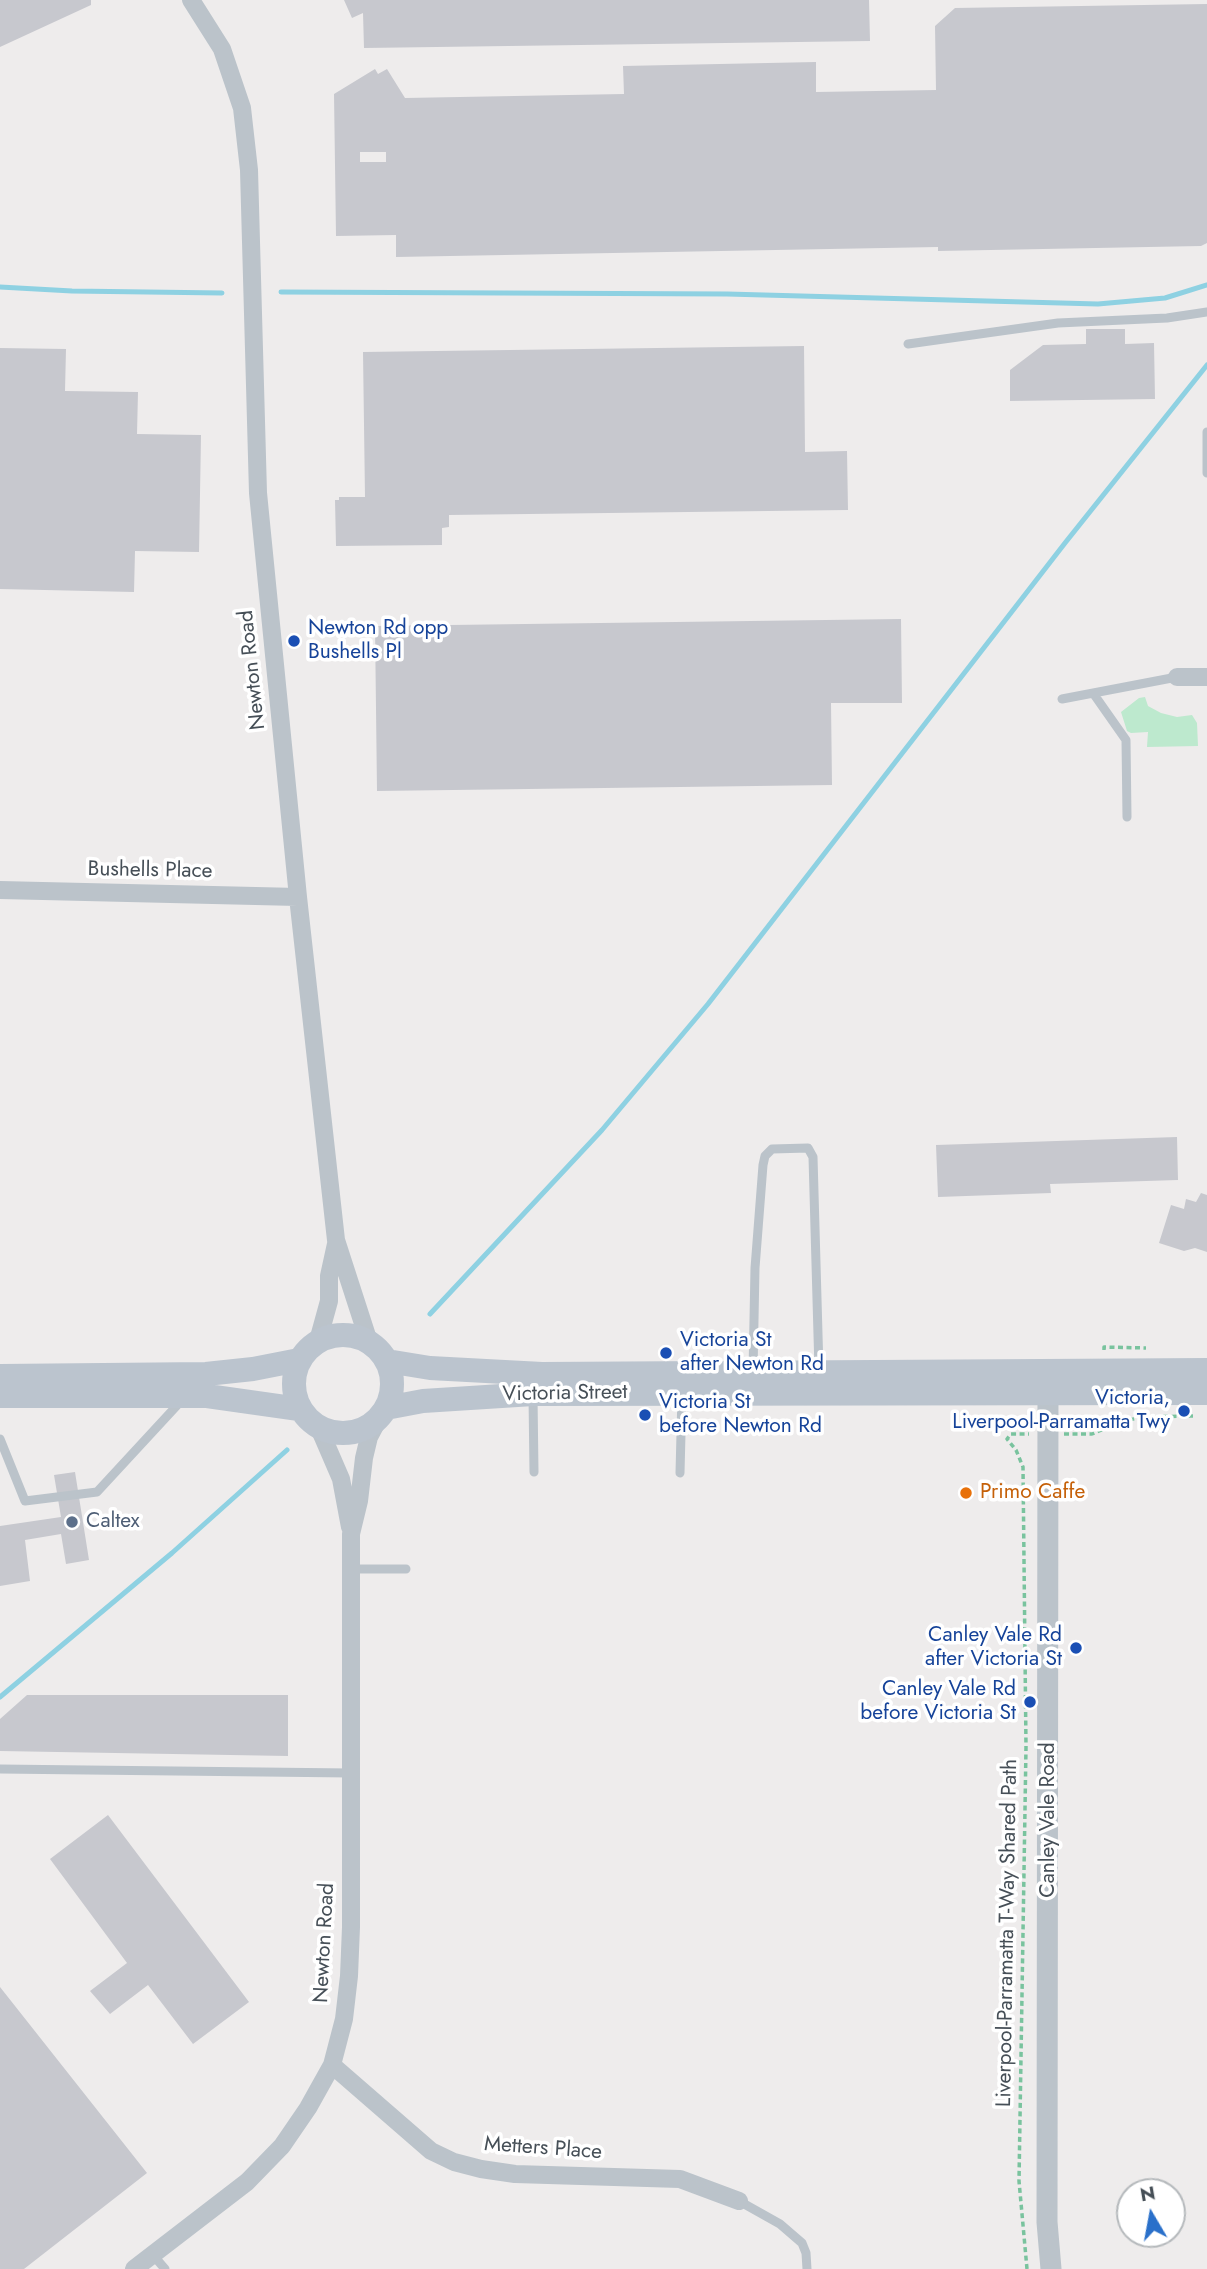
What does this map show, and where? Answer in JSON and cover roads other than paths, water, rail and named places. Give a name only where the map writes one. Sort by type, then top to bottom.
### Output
[{"type":"main road","points":[[330,1336],[357,1336],[369,1342],[387,1361],[392,1376],[392,1393],[383,1413],[358,1432],[332,1433],[319,1428],[299,1409],[293,1376],[299,1360],[307,1349],[318,1341],[330,1336]]},
{"type":"main road","points":[[0,1376],[206,1374],[299,1360]]},
{"type":"main road","name":"Victoria Street","points":[[387,1361],[482,1372],[819,1372],[1049,1382],[1207,1393]]},
{"type":"main road","name":"Victoria Street","points":[[383,1413],[423,1401],[533,1394],[682,1393],[1049,1382],[1207,1370]]},
{"type":"main road","points":[[0,1396],[185,1396],[256,1401],[299,1409]]},
{"type":"street","name":"Newton Road","points":[[196,1],[222,49],[242,108],[248,158],[258,493],[298,897],[336,1240],[369,1342]]},
{"type":"street","points":[[1177,677],[1207,677]]},
{"type":"street","name":"Bushells Place","points":[[0,890],[298,897]]},
{"type":"street","points":[[318,1341],[329,1301],[329,1276],[336,1240]]},
{"type":"street","name":"Canley Vale Road","points":[[1049,1382],[1047,2222],[1051,2269]]},
{"type":"street","name":"Newton Road","points":[[351,1534],[359,1502],[363,1458],[369,1437],[383,1413]]},
{"type":"street","name":"Newton Road","points":[[134,2269],[247,2182],[282,2146],[332,2065],[344,2019],[351,1927],[351,1534],[341,1479],[319,1428]]},
{"type":"street","name":"Metters Place","points":[[332,2065],[431,2151],[454,2162],[515,2174],[680,2179],[739,2201]]},
{"type":"lane","points":[[908,344],[1058,323],[1167,318],[1207,312]]},
{"type":"lane","points":[[1207,432],[1207,473]]},
{"type":"lane","points":[[1062,699],[1177,677]]},
{"type":"lane","points":[[1093,693],[1125,740],[1127,817]]},
{"type":"lane","points":[[753,1372],[755,1268],[765,1156],[772,1149],[808,1148],[813,1157],[814,1171],[819,1372]]},
{"type":"lane","points":[[680,1474],[682,1393]]},
{"type":"lane","points":[[533,1394],[534,1472]]},
{"type":"lane","points":[[0,1438],[25,1501],[97,1492],[185,1396]]},
{"type":"lane","points":[[350,1569],[406,1569]]},
{"type":"lane","points":[[0,1769],[350,1773]]},
{"type":"lane","points":[[739,2201],[780,2224],[802,2243],[807,2269]]},
{"type":"lane","points":[[153,2255],[165,2269]]},
{"type":"waterway","points":[[281,292],[727,294],[1098,304],[1165,298],[1207,285]]},
{"type":"waterway","points":[[0,287],[222,293]]},
{"type":"waterway","points":[[430,1314],[602,1130],[708,1004],[1065,543],[1207,365]]},
{"type":"waterway","points":[[0,1697],[172,1553],[287,1450]]},
{"type":"place","name":"Newton Rd opp Bushells Pl","points":[[294,641]]},
{"type":"place","name":"Victoria St after Newton Rd","points":[[666,1353]]},
{"type":"place","name":"Victoria, Liverpool-Parramatta Twy","points":[[1184,1411]]},
{"type":"place","name":"Victoria St before Newton Rd","points":[[645,1415]]},
{"type":"place","name":"Primo Caffe","points":[[966,1493]]},
{"type":"place","name":"Caltex","points":[[72,1522]]},
{"type":"place","name":"Canley Vale Rd after Victoria St","points":[[1076,1648]]},
{"type":"place","name":"Canley Vale Rd before Victoria St","points":[[1030,1702]]}]
